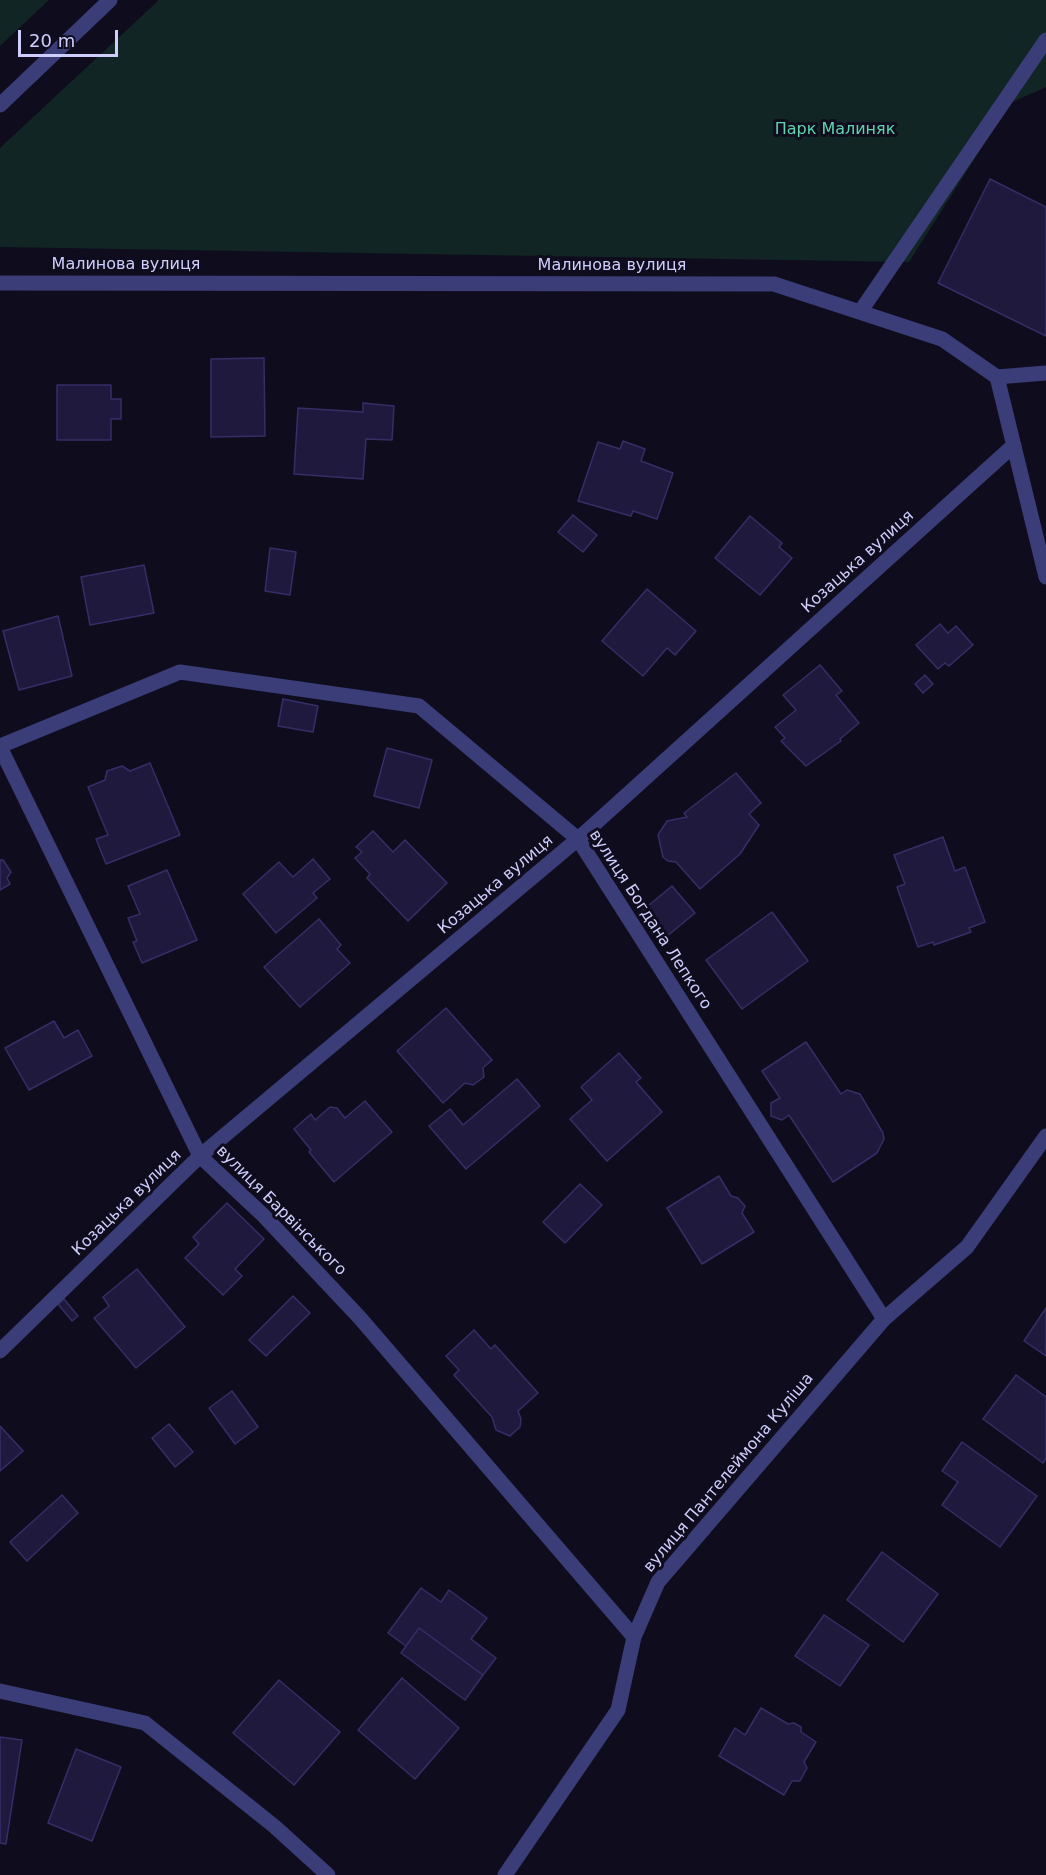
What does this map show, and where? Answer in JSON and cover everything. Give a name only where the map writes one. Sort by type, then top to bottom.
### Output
[{"type":"street","points":[[0,105],[110,0]]},
{"type":"street","points":[[860,312],[1046,40]]},
{"type":"street","name":"Малинова вулиця","points":[[0,283],[774,284],[942,339],[997,377]]},
{"type":"street","points":[[1046,373],[997,377],[1046,577]]},
{"type":"street","name":"Козацька вулиця","points":[[0,1351],[200,1156],[578,839],[1014,445]]},
{"type":"street","name":"вулиця Богдана Лепкого","points":[[0,746],[180,672],[419,706],[578,839],[884,1319]]},
{"type":"street","name":"вулиця Барвінського","points":[[0,746],[200,1156],[264,1216],[360,1318],[634,1637]]},
{"type":"street","name":"вулиця Пантелеймона Куліша","points":[[505,1875],[618,1710],[634,1637],[658,1582],[884,1319],[967,1247],[1046,1136]]},
{"type":"street","points":[[0,1691],[145,1723],[274,1826],[328,1875]]},
{"type":"green space","points":[[0,0],[49,0],[0,46]]},
{"type":"green space","name":"Парк Малиняк","points":[[159,0],[1046,0],[1046,87],[1010,103],[909,262],[0,247],[0,148]]},
{"type":"building","points":[[990,179],[1046,207],[1046,336],[938,283]]},
{"type":"building","points":[[264,358],[265,436],[211,437],[211,359]]},
{"type":"building","points":[[57,385],[111,385],[111,399],[121,399],[121,419],[111,419],[111,440],[57,440]]},
{"type":"building","points":[[363,403],[394,406],[392,440],[366,439],[363,479],[294,474],[298,408],[363,412]]},
{"type":"building","points":[[623,441],[645,449],[641,461],[673,473],[657,519],[633,511],[631,516],[578,501],[598,442],[620,449]]},
{"type":"building","points":[[573,515],[597,535],[583,552],[558,532]]},
{"type":"building","points":[[750,516],[782,543],[779,547],[792,558],[760,595],[715,558]]},
{"type":"building","points":[[270,548],[296,552],[290,595],[265,591]]},
{"type":"building","points":[[144,565],[154,613],[90,625],[81,577]]},
{"type":"building","points":[[647,589],[696,631],[675,655],[667,648],[643,676],[602,641]]},
{"type":"building","points":[[58,616],[72,676],[19,690],[3,631]]},
{"type":"building","points":[[940,624],[948,633],[956,626],[973,645],[949,666],[945,663],[938,669],[916,645]]},
{"type":"building","points":[[820,665],[842,691],[836,695],[859,723],[840,739],[841,741],[806,766],[781,741],[785,738],[775,727],[796,710],[783,695]]},
{"type":"building","points":[[925,675],[933,684],[923,693],[915,684]]},
{"type":"building","points":[[283,699],[318,706],[313,732],[278,726]]},
{"type":"building","points":[[387,748],[432,760],[419,808],[374,796]]},
{"type":"building","points":[[150,763],[180,835],[106,864],[96,839],[108,835],[88,787],[105,780],[107,771],[122,766],[130,771]]},
{"type":"building","points":[[736,773],[761,803],[749,814],[759,825],[740,854],[700,889],[676,862],[668,861],[663,857],[658,835],[667,821],[687,817],[684,813]]},
{"type":"building","points":[[373,831],[393,852],[405,840],[447,883],[408,921],[367,878],[370,874],[355,858],[362,852],[356,847]]},
{"type":"building","points":[[943,837],[955,871],[965,867],[985,922],[969,928],[971,932],[934,945],[933,942],[918,947],[897,887],[905,884],[894,855]]},
{"type":"building","points":[[313,859],[330,879],[313,893],[317,898],[276,933],[243,894],[279,862],[293,877]]},
{"type":"building","points":[[0,860],[3,860],[11,872],[7,878],[10,884],[0,890]]},
{"type":"building","points":[[167,870],[197,940],[142,963],[133,942],[137,941],[128,918],[140,914],[128,886]]},
{"type":"building","points":[[672,886],[695,913],[666,937],[643,910]]},
{"type":"building","points":[[772,912],[808,961],[742,1009],[706,960]]},
{"type":"building","points":[[319,919],[341,945],[337,949],[350,963],[300,1007],[264,967]]},
{"type":"building","points":[[446,1008],[492,1060],[483,1068],[484,1077],[473,1085],[465,1083],[443,1103],[397,1051]]},
{"type":"building","points":[[54,1021],[64,1038],[78,1030],[92,1056],[29,1090],[5,1048]]},
{"type":"building","points":[[806,1042],[841,1094],[847,1090],[860,1094],[883,1133],[884,1139],[877,1153],[833,1182],[789,1115],[782,1120],[771,1116],[771,1103],[780,1098],[762,1071]]},
{"type":"building","points":[[619,1053],[641,1078],[636,1082],[662,1112],[607,1161],[570,1119],[592,1100],[581,1087]]},
{"type":"building","points":[[517,1079],[540,1106],[466,1169],[429,1126],[450,1109],[463,1125]]},
{"type":"building","points":[[365,1101],[392,1132],[334,1182],[309,1152],[311,1150],[294,1129],[311,1114],[315,1120],[330,1107],[337,1108],[345,1118]]},
{"type":"building","points":[[719,1176],[731,1196],[738,1198],[745,1206],[742,1213],[754,1232],[702,1264],[667,1208]]},
{"type":"building","points":[[580,1184],[602,1205],[565,1243],[543,1222]]},
{"type":"building","points":[[227,1203],[264,1239],[235,1269],[242,1276],[223,1295],[185,1258],[199,1244],[193,1237]]},
{"type":"building","points":[[137,1269],[185,1327],[136,1368],[94,1318],[109,1306],[103,1297]]},
{"type":"building","points":[[293,1296],[310,1313],[266,1356],[249,1340]]},
{"type":"building","points":[[64,1299],[78,1316],[72,1321],[58,1304]]},
{"type":"building","points":[[1046,1308],[1046,1356],[1024,1341]]},
{"type":"building","points":[[474,1330],[491,1349],[495,1345],[538,1393],[518,1411],[521,1419],[520,1427],[510,1436],[496,1430],[492,1417],[454,1375],[459,1370],[446,1356]]},
{"type":"building","points":[[1016,1375],[1046,1397],[1046,1458],[1043,1463],[983,1419]]},
{"type":"building","points":[[232,1391],[258,1427],[235,1444],[209,1408]]},
{"type":"building","points":[[169,1424],[193,1452],[175,1467],[152,1438]]},
{"type":"building","points":[[0,1426],[23,1451],[0,1471]]},
{"type":"building","points":[[962,1442],[1037,1496],[1000,1547],[942,1505],[958,1482],[942,1471]]},
{"type":"building","points":[[62,1495],[78,1513],[27,1561],[10,1542]]},
{"type":"building","points":[[882,1552],[938,1594],[903,1642],[847,1600]]},
{"type":"building","points":[[421,1588],[441,1602],[449,1590],[487,1618],[471,1639],[496,1658],[483,1675],[419,1628],[406,1646],[388,1633]]},
{"type":"building","points":[[824,1615],[869,1645],[840,1686],[795,1656]]},
{"type":"building","points":[[419,1628],[483,1675],[465,1700],[401,1653]]},
{"type":"building","points":[[402,1678],[459,1728],[415,1779],[358,1730]]},
{"type":"building","points":[[279,1680],[340,1732],[294,1785],[233,1733]]},
{"type":"building","points":[[761,1708],[788,1724],[794,1723],[801,1727],[801,1732],[816,1742],[804,1762],[807,1768],[800,1781],[792,1781],[784,1795],[719,1756],[735,1728],[745,1735]]},
{"type":"building","points":[[0,1737],[22,1740],[6,1844],[0,1843]]},
{"type":"building","points":[[76,1749],[121,1767],[92,1841],[48,1823]]}]
